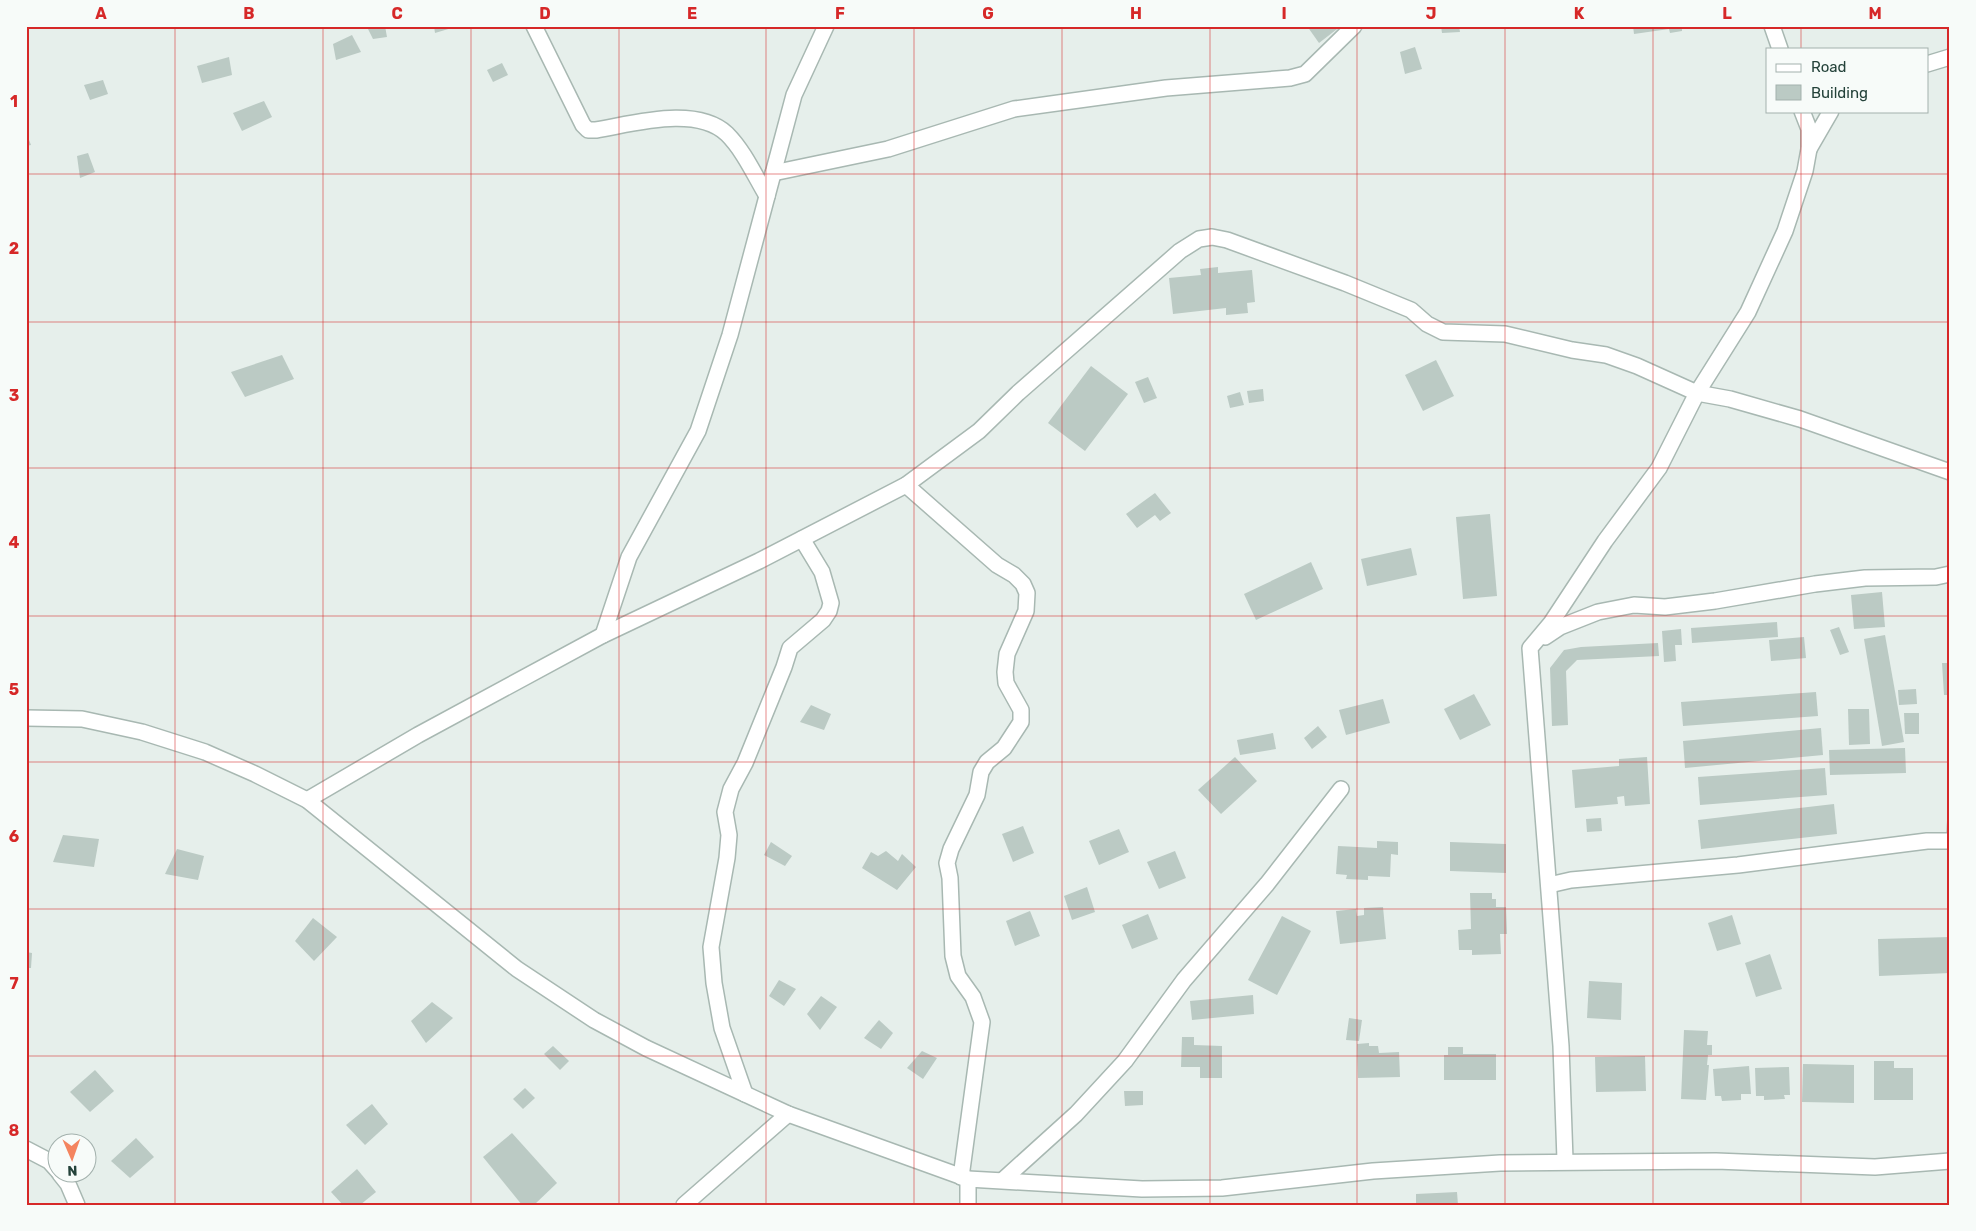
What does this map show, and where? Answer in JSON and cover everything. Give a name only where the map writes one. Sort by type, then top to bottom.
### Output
[{"type":"street","points":[[534,26],[583,125],[588,130],[673,118],[694,119],[712,124],[727,134],[742,154],[767,196]]},
{"type":"street","points":[[603,635],[629,558],[698,431],[730,335],[794,95],[826,26]]},
{"type":"street","points":[[773,173],[888,149],[1014,109],[1166,88],[1290,78],[1305,74],[1354,26]]},
{"type":"street","points":[[1772,26],[1780,48]]},
{"type":"street","points":[[1928,64],[1950,57]]},
{"type":"street","points":[[1565,1160],[1561,1046],[1530,648],[1551,624],[1605,542],[1659,468],[1697,393],[1748,312],[1785,232],[1805,171],[1809,149],[1809,129],[1802,112]]},
{"type":"street","points":[[1809,149],[1830,112]]},
{"type":"street","points":[[307,800],[418,735],[603,635],[802,539],[906,484],[979,431],[1018,394],[1144,283],[1199,239],[1212,237],[1227,240],[1344,283],[1412,310],[1427,324],[1443,332],[1506,334],[1572,350],[1606,355],[1697,393],[1730,399],[1800,419],[1950,472]]},
{"type":"street","points":[[906,484],[997,565],[1014,575],[1023,584],[1027,593],[1026,610],[1007,654],[1005,672],[1006,683],[1021,710],[1021,722],[1004,748],[987,762],[981,772],[978,795],[951,848],[947,863],[950,878],[953,956],[958,976],[973,997],[982,1022],[965,1178],[968,1205]]},
{"type":"street","points":[[745,1094],[722,1028],[714,983],[711,947],[727,858],[729,835],[725,812],[731,789],[744,764],[790,648],[823,620],[829,612],[831,603],[822,572],[802,539]]},
{"type":"street","points":[[1530,648],[1560,627],[1598,612],[1634,605],[1664,607],[1865,578],[1936,577],[1950,574]]},
{"type":"street","points":[[26,718],[82,719],[142,732],[205,752],[307,800],[517,969],[602,1025],[646,1048],[788,1114],[965,1178],[1142,1189],[1222,1188],[1373,1171],[1565,1160],[1716,1161],[1875,1166],[1950,1161]]},
{"type":"street","points":[[1003,1180],[1076,1114],[1125,1061],[1184,980],[1267,884],[1341,789]]},
{"type":"street","points":[[1549,885],[1571,880],[1738,865],[1927,841],[1950,841]]},
{"type":"street","points":[[684,1205],[788,1114]]},
{"type":"street","points":[[26,1149],[48,1160]]},
{"type":"street","points":[[68,1184],[76,1205]]},
{"type":"building","points":[[385,26],[387,37],[373,39],[367,27]]},
{"type":"building","points":[[434,26],[455,26],[455,27],[435,33]]},
{"type":"building","points":[[1307,26],[1341,26],[1319,43]]},
{"type":"building","points":[[1441,26],[1459,26],[1460,32],[1442,33]]},
{"type":"building","points":[[1633,26],[1682,26],[1682,31],[1670,33],[1669,29],[1634,34]]},
{"type":"building","points":[[352,35],[361,52],[336,60],[333,44]]},
{"type":"building","points":[[1415,47],[1422,69],[1405,74],[1400,52]]},
{"type":"building","points":[[229,57],[232,75],[202,83],[197,66]]},
{"type":"building","points":[[502,63],[508,75],[493,82],[487,70]]},
{"type":"building","points":[[103,80],[108,94],[90,100],[84,85]]},
{"type":"building","points":[[264,101],[272,117],[242,131],[233,113]]},
{"type":"building","points":[[26,132],[31,145],[26,146]]},
{"type":"building","points":[[88,153],[95,172],[80,178],[77,156]]},
{"type":"building","points":[[1218,267],[1218,273],[1252,270],[1255,302],[1247,303],[1248,313],[1226,315],[1226,308],[1173,314],[1169,278],[1201,275],[1200,269]]},
{"type":"building","points":[[282,355],[294,379],[245,397],[231,372]]},
{"type":"building","points":[[1436,360],[1454,396],[1423,411],[1405,375]]},
{"type":"building","points":[[1091,366],[1128,394],[1085,451],[1048,423]]},
{"type":"building","points":[[1148,377],[1157,398],[1144,403],[1135,382]]},
{"type":"building","points":[[1263,389],[1264,401],[1249,403],[1247,391]]},
{"type":"building","points":[[1240,392],[1244,405],[1230,408],[1227,396]]},
{"type":"building","points":[[1155,493],[1171,513],[1160,521],[1155,515],[1137,528],[1126,514]]},
{"type":"building","points":[[1490,514],[1497,596],[1463,599],[1456,517]]},
{"type":"building","points":[[1411,548],[1417,575],[1367,586],[1361,559]]},
{"type":"building","points":[[1311,562],[1323,589],[1256,620],[1244,594]]},
{"type":"building","points":[[1882,592],[1885,627],[1854,629],[1851,595]]},
{"type":"building","points":[[1777,622],[1778,637],[1692,643],[1691,628]]},
{"type":"building","points":[[1839,627],[1849,652],[1840,655],[1830,630]]},
{"type":"building","points":[[1681,629],[1682,645],[1675,645],[1676,661],[1664,662],[1662,631]]},
{"type":"building","points":[[1885,635],[1904,742],[1882,746],[1864,639]]},
{"type":"building","points":[[1804,637],[1806,658],[1771,661],[1769,640]]},
{"type":"building","points":[[1658,643],[1659,656],[1577,660],[1566,671],[1568,725],[1552,726],[1550,668],[1564,650],[1581,647]]},
{"type":"building","points":[[1942,663],[1950,663],[1950,695],[1944,695]]},
{"type":"building","points":[[1916,689],[1917,704],[1899,705],[1898,690]]},
{"type":"building","points":[[1816,692],[1818,716],[1683,726],[1681,702]]},
{"type":"building","points":[[1474,694],[1491,725],[1460,740],[1444,709]]},
{"type":"building","points":[[1383,699],[1390,723],[1346,735],[1339,710]]},
{"type":"building","points":[[811,705],[831,714],[824,730],[800,722]]},
{"type":"building","points":[[1848,709],[1869,709],[1870,744],[1849,745]]},
{"type":"building","points":[[1904,713],[1919,713],[1919,734],[1905,734]]},
{"type":"building","points":[[1318,726],[1327,737],[1312,749],[1304,738]]},
{"type":"building","points":[[1821,728],[1823,755],[1685,768],[1683,741]]},
{"type":"building","points":[[1273,733],[1276,749],[1240,755],[1237,740]]},
{"type":"building","points":[[1905,748],[1906,773],[1830,775],[1829,750]]},
{"type":"building","points":[[1235,757],[1257,781],[1221,814],[1198,790]]},
{"type":"building","points":[[1647,757],[1650,804],[1625,806],[1624,796],[1617,797],[1618,804],[1575,808],[1572,770],[1619,766],[1619,759]]},
{"type":"building","points":[[1825,768],[1827,795],[1700,805],[1698,777]]},
{"type":"building","points":[[1834,804],[1837,834],[1701,849],[1698,820]]},
{"type":"building","points":[[1601,818],[1602,831],[1587,832],[1586,819]]},
{"type":"building","points":[[1947,820],[1950,820],[1950,834],[1946,834]]},
{"type":"building","points":[[1023,826],[1034,853],[1013,862],[1002,834]]},
{"type":"building","points":[[1119,829],[1129,852],[1099,865],[1089,841]]},
{"type":"building","points":[[63,835],[99,839],[94,867],[53,862]]},
{"type":"building","points":[[1377,841],[1398,842],[1398,855],[1391,854],[1390,877],[1368,876],[1368,880],[1346,879],[1347,875],[1336,874],[1338,846],[1377,848]]},
{"type":"building","points":[[771,842],[792,856],[785,866],[764,855]]},
{"type":"building","points":[[1450,842],[1506,844],[1506,873],[1450,871]]},
{"type":"building","points":[[177,849],[204,856],[198,880],[165,874]]},
{"type":"building","points":[[886,851],[898,861],[902,854],[916,867],[897,890],[862,868],[871,852],[878,856]]},
{"type":"building","points":[[1175,851],[1186,878],[1159,889],[1147,862]]},
{"type":"building","points":[[1087,887],[1095,912],[1072,920],[1064,896]]},
{"type":"building","points":[[1470,893],[1492,893],[1492,899],[1496,899],[1496,907],[1506,907],[1507,934],[1500,934],[1501,954],[1472,955],[1472,950],[1459,950],[1458,930],[1471,929]]},
{"type":"building","points":[[1383,907],[1386,939],[1340,944],[1336,911],[1356,909],[1357,916],[1364,915],[1364,908]]},
{"type":"building","points":[[1030,911],[1040,936],[1015,946],[1006,921]]},
{"type":"building","points":[[1148,914],[1158,939],[1132,949],[1122,925]]},
{"type":"building","points":[[1732,915],[1741,944],[1717,951],[1708,923]]},
{"type":"building","points":[[1282,916],[1311,931],[1277,995],[1248,980]]},
{"type":"building","points":[[313,918],[337,937],[314,961],[295,941]]},
{"type":"building","points":[[1950,937],[1950,973],[1879,976],[1878,939]]},
{"type":"building","points":[[26,952],[32,953],[31,968],[26,968]]},
{"type":"building","points":[[1770,954],[1782,989],[1756,997],[1745,963]]},
{"type":"building","points":[[779,980],[796,989],[784,1006],[769,996]]},
{"type":"building","points":[[1589,981],[1622,983],[1621,1020],[1587,1018]]},
{"type":"building","points":[[1253,995],[1254,1014],[1192,1020],[1190,1001]]},
{"type":"building","points":[[821,996],[837,1007],[820,1030],[807,1014]]},
{"type":"building","points":[[432,1002],[453,1018],[426,1043],[411,1021]]},
{"type":"building","points":[[1349,1018],[1362,1020],[1359,1041],[1346,1040]]},
{"type":"building","points":[[879,1020],[893,1033],[881,1049],[864,1038]]},
{"type":"building","points":[[1684,1030],[1708,1031],[1707,1045],[1712,1045],[1712,1055],[1708,1055],[1706,1100],[1681,1099]]},
{"type":"building","points":[[1182,1037],[1194,1037],[1194,1045],[1222,1046],[1222,1078],[1200,1078],[1200,1067],[1181,1067]]},
{"type":"building","points":[[1369,1043],[1369,1046],[1378,1046],[1379,1053],[1399,1052],[1400,1077],[1358,1078],[1357,1044]]},
{"type":"building","points":[[553,1046],[569,1061],[560,1070],[544,1054]]},
{"type":"building","points":[[1448,1047],[1463,1047],[1463,1054],[1496,1054],[1496,1080],[1444,1080],[1444,1055],[1448,1055]]},
{"type":"building","points":[[922,1051],[937,1058],[923,1079],[907,1068]]},
{"type":"building","points":[[1645,1056],[1646,1091],[1596,1092],[1595,1057]]},
{"type":"building","points":[[1874,1061],[1894,1061],[1894,1068],[1913,1068],[1913,1100],[1874,1100]]},
{"type":"building","points":[[1803,1064],[1854,1065],[1854,1103],[1802,1102]]},
{"type":"building","points":[[1749,1066],[1751,1094],[1741,1094],[1741,1100],[1722,1101],[1721,1096],[1715,1096],[1713,1069]]},
{"type":"building","points":[[1789,1067],[1790,1095],[1784,1095],[1785,1099],[1764,1100],[1764,1096],[1756,1096],[1755,1068]]},
{"type":"building","points":[[95,1070],[114,1091],[90,1112],[70,1092]]},
{"type":"building","points":[[525,1088],[535,1098],[523,1109],[513,1099]]},
{"type":"building","points":[[1124,1091],[1143,1091],[1143,1105],[1125,1106]]},
{"type":"building","points":[[372,1104],[388,1124],[365,1145],[346,1125]]},
{"type":"building","points":[[512,1133],[557,1183],[534,1205],[522,1205],[483,1157]]},
{"type":"building","points":[[136,1138],[154,1157],[130,1178],[111,1161]]},
{"type":"building","points":[[357,1169],[376,1192],[360,1205],[343,1205],[331,1192]]},
{"type":"building","points":[[1457,1192],[1458,1205],[1416,1205],[1416,1194]]}]
